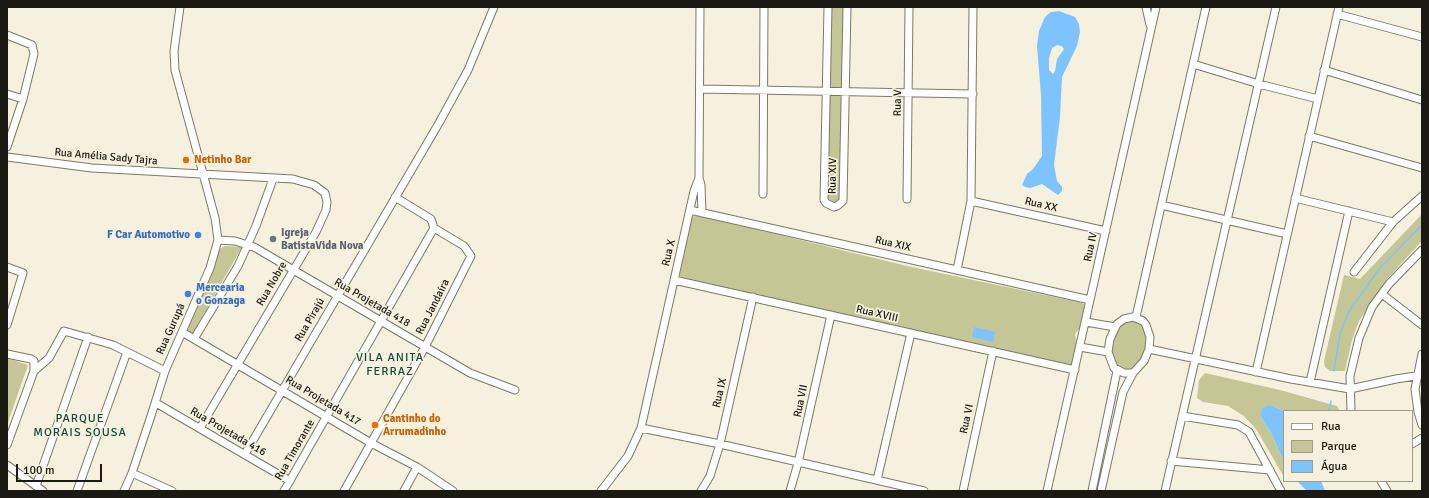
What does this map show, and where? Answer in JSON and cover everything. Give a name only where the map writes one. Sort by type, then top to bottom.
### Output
[{"type":"street","name":"Rua Gurupá","points":[[124,491],[132,473],[156,403],[165,371],[210,268],[218,240],[217,225],[175,70],[174,51],[180,7]]},
{"type":"street","name":"Rua Pirajú","points":[[245,454],[468,70],[494,7]]},
{"type":"street","name":"Rua X","points":[[601,491],[628,456],[641,428],[690,210],[699,178],[701,89],[700,7]]},
{"type":"street","points":[[763,194],[764,7]]},
{"type":"street","name":"Rua XIV","points":[[828,7],[824,200],[830,206],[834,207],[843,201],[847,7]]},
{"type":"street","name":"Rua V","points":[[908,199],[909,7]]},
{"type":"street","points":[[957,270],[971,201],[973,7]]},
{"type":"street","points":[[1146,7],[1151,29]]},
{"type":"street","name":"Rua IV","points":[[1047,491],[1156,7]]},
{"type":"street","points":[[1136,317],[1206,7]]},
{"type":"street","points":[[1165,491],[1194,359],[1276,7]]},
{"type":"street","points":[[1256,372],[1338,11],[1422,37]]},
{"type":"street","points":[[7,35],[32,45],[32,63],[23,99],[7,147]]},
{"type":"street","points":[[1193,64],[1259,84],[1318,99]]},
{"type":"street","points":[[1324,70],[1422,100]]},
{"type":"street","points":[[701,89],[826,90],[973,94]]},
{"type":"street","points":[[7,94],[23,99]]},
{"type":"street","points":[[1309,136],[1422,168]]},
{"type":"street","name":"Rua Amélia Sady Tajra","points":[[7,157],[92,168],[204,175]]},
{"type":"street","name":"Rua Nobre","points":[[200,428],[325,214],[327,198],[320,188],[307,182],[293,179],[204,175]]},
{"type":"street","points":[[699,178],[701,185],[702,213]]},
{"type":"street","points":[[194,339],[238,266],[248,245],[273,179]]},
{"type":"street","points":[[1354,272],[1393,222],[1422,196]]},
{"type":"street","points":[[395,197],[431,219],[433,230]]},
{"type":"street","points":[[1295,198],[1393,222]]},
{"type":"street","name":"Rua XX","points":[[971,201],[1106,231]]},
{"type":"street","points":[[1161,205],[1287,234]]},
{"type":"street","name":"Rua XIX","points":[[690,210],[1090,300]]},
{"type":"street","points":[[1310,382],[1349,211]]},
{"type":"street","name":"Rua Jandaíra","points":[[344,491],[425,347],[470,259],[470,253],[464,246],[433,230]]},
{"type":"street","name":"Rua Timorante","points":[[284,491],[328,417],[433,230]]},
{"type":"street","name":"Rua Projetada 418","points":[[218,240],[248,245],[293,269],[470,373],[515,390]]},
{"type":"street","points":[[1351,410],[1350,376],[1359,338],[1372,307],[1422,250]]},
{"type":"street","points":[[7,267],[23,273],[7,325]]},
{"type":"street","name":"Rua XVIII","points":[[674,280],[1075,370]]},
{"type":"street","points":[[1382,294],[1422,325]]},
{"type":"street","name":"Rua IX","points":[[701,491],[710,476],[720,444],[753,297]]},
{"type":"street","name":"Rua VII","points":[[790,491],[798,463],[831,315]]},
{"type":"street","points":[[1101,491],[1123,392],[1133,373],[1144,362],[1149,349],[1150,333],[1143,321],[1136,317],[1124,319],[1115,328],[1108,352],[1112,365],[1118,371],[1133,373]]},
{"type":"street","points":[[1086,322],[1115,328]]},
{"type":"street","points":[[34,371],[50,358],[60,335],[65,330],[113,345],[165,371]]},
{"type":"street","name":"Rua Projetada 417","points":[[182,332],[371,443],[417,467],[453,491]]},
{"type":"street","points":[[877,480],[911,333]]},
{"type":"street","points":[[36,486],[88,337]]},
{"type":"street","points":[[1080,347],[1108,352]]},
{"type":"street","points":[[1149,349],[1256,372],[1350,389],[1420,375]]},
{"type":"street","name":"Rua VI","points":[[963,491],[992,351]]},
{"type":"street","points":[[77,491],[127,352]]},
{"type":"street","points":[[7,354],[31,359],[34,363],[34,371],[7,445]]},
{"type":"street","points":[[1422,354],[1420,375],[1415,389],[1418,412],[1422,425]]},
{"type":"street","points":[[1092,491],[1118,371]]},
{"type":"street","name":"Rua Projetada 416","points":[[156,403],[290,481]]},
{"type":"street","points":[[1182,416],[1238,425],[1249,432],[1281,491]]},
{"type":"street","points":[[641,428],[720,444],[924,491]]},
{"type":"street","points":[[1413,443],[1422,438]]},
{"type":"street","points":[[1172,462],[1270,470]]},
{"type":"street","points":[[7,465],[44,491]]},
{"type":"street","points":[[404,491],[417,467]]},
{"type":"street","points":[[132,473],[172,491]]},
{"type":"street","points":[[1382,482],[1387,491]]},
{"type":"green space","points":[[830,7],[845,7],[844,86],[841,88],[832,87],[830,84]]},
{"type":"green space","points":[[833,95],[842,95],[840,200],[834,203],[827,198],[830,97]]},
{"type":"green space","points":[[1422,214],[1422,241],[1387,279],[1359,321],[1352,340],[1345,371],[1330,371],[1325,367],[1324,361],[1344,275],[1360,279]]},
{"type":"green space","points":[[698,215],[907,266],[1083,303],[1085,306],[1083,324],[1075,334],[1077,347],[1072,366],[681,279],[679,275],[691,219]]},
{"type":"green space","points":[[225,246],[242,247],[193,333],[184,329],[218,250]]},
{"type":"green space","points":[[1133,320],[1143,326],[1147,342],[1144,356],[1132,370],[1125,370],[1116,366],[1111,352],[1113,340],[1120,326],[1125,321]]},
{"type":"green space","points":[[7,358],[28,365],[7,425]]},
{"type":"green space","points":[[1205,373],[1280,390],[1337,406],[1339,410],[1283,411],[1270,405],[1261,417],[1272,435],[1283,460],[1283,475],[1256,429],[1244,416],[1228,406],[1203,402],[1197,398],[1199,380]]},
{"type":"water","points":[[1059,11],[1075,17],[1079,24],[1080,32],[1077,46],[1062,77],[1060,117],[1054,165],[1057,181],[1062,187],[1062,191],[1058,195],[1042,184],[1030,188],[1022,185],[1027,174],[1033,169],[1042,156],[1041,95],[1037,46],[1039,31],[1045,17],[1051,12]],"holes":[[[1057,45],[1062,46],[1064,49],[1057,59],[1053,74],[1049,70],[1049,58],[1052,48]]]},
{"type":"water","points":[[974,327],[995,332],[993,342],[972,337]]},
{"type":"water","points":[[1270,405],[1283,411],[1283,460],[1272,435],[1261,417],[1262,408]]},
{"type":"water","points":[[1298,482],[1321,482],[1325,491],[1307,491]]},
{"type":"waterway","points":[[1334,371],[1340,334],[1348,313],[1379,269],[1422,225]]},
{"type":"waterway","points":[[1329,410],[1331,401]]},
{"type":"place","name":"Netinho Bar","points":[[186,160]]},
{"type":"place","name":"F Car Automotivo","points":[[198,235]]},
{"type":"place","name":"Igreja BatistaVida Nova","points":[[273,239]]},
{"type":"place","name":"Mercearia o Gonzaga","points":[[188,294]]},
{"type":"place","name":"Cantinho do Arrumadinho","points":[[375,425]]},
{"type":"district","name":"VILA ANITA FERRAZ","points":[[390,365]]},
{"type":"district","name":"PARQUE MORAIS SOUSA","points":[[80,426]]}]
